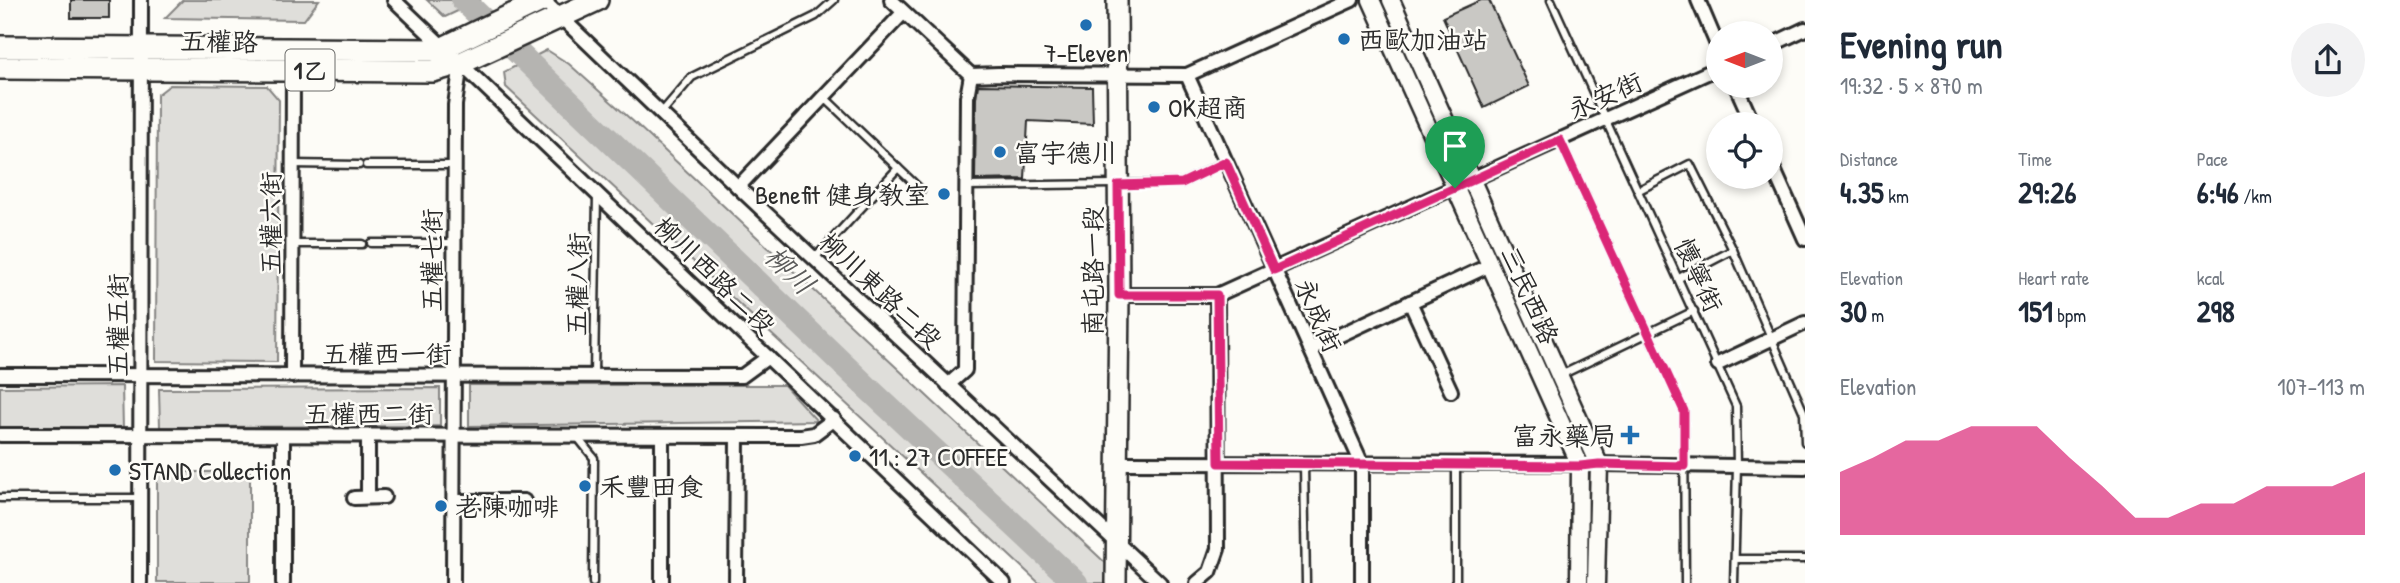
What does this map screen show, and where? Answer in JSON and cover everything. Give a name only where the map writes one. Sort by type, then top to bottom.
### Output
[{"type":"main road","name":"1乙","points":[[453,44],[543,0]]},
{"type":"main road","name":"1乙","points":[[469,60],[597,0]]},
{"type":"main road","name":"南屯路一段","points":[[1116,582],[1119,295],[1117,0]]},
{"type":"main road","name":"五權路","points":[[0,68],[141,57],[428,50],[453,44]]},
{"type":"main road","name":"五權路","points":[[0,47],[293,69],[423,71],[469,60]]},
{"type":"street","name":"五權五街","points":[[140,583],[141,0]]},
{"type":"street","name":"柳川西路二段","points":[[394,0],[453,44],[597,194],[1004,583]]},
{"type":"street","name":"柳川東路二段","points":[[543,0],[1160,583]]},
{"type":"street","points":[[891,0],[971,75],[1187,75],[1352,0]]},
{"type":"street","name":"三民西路","points":[[1371,0],[1580,466],[1579,583]]},
{"type":"street","name":"三民西路","points":[[1391,0],[1599,464],[1596,583]]},
{"type":"street","points":[[1698,0],[1707,21]]},
{"type":"street","points":[[738,187],[903,13]]},
{"type":"street","points":[[1783,39],[1805,29]]},
{"type":"street","name":"五權七街","points":[[453,583],[455,104],[469,60]]},
{"type":"street","name":"五權六街","points":[[292,376],[293,69]]},
{"type":"street","name":"永安街","points":[[1119,295],[1217,295],[1706,73]]},
{"type":"street","points":[[948,385],[965,370],[967,97],[971,75]]},
{"type":"street","name":"永成街","points":[[1187,75],[1362,464],[1362,583]]},
{"type":"street","points":[[1783,189],[1805,239]]},
{"type":"street","points":[[1310,349],[1490,265]]},
{"type":"street","points":[[1197,583],[1210,572],[1218,549],[1217,295]]},
{"type":"street","points":[[1410,302],[1451,391]]},
{"type":"street","points":[[1718,364],[1805,323]]},
{"type":"street","name":"五權西一街","points":[[0,375],[742,376],[768,357]]},
{"type":"street","name":"五權西二街","points":[[0,435],[737,436],[814,434],[834,419]]},
{"type":"street","points":[[283,436],[283,583]]},
{"type":"street","points":[[368,436],[368,497]]},
{"type":"street","points":[[662,436],[662,583]]},
{"type":"street","points":[[736,583],[737,436]]},
{"type":"street","points":[[1117,463],[1805,467]]},
{"type":"street","points":[[354,498],[384,497]]},
{"type":"street","points":[[454,501],[524,501]]},
{"type":"lane","points":[[662,112],[692,76],[816,16],[834,0]]},
{"type":"lane","name":"懷寧街","points":[[1551,0],[1736,406],[1734,583]]},
{"type":"lane","points":[[825,98],[921,190]]},
{"type":"lane","points":[[1560,140],[1684,411],[1685,583]]},
{"type":"lane","points":[[966,186],[1182,183],[1226,162]]},
{"type":"lane","points":[[292,164],[454,165]]},
{"type":"lane","points":[[1639,190],[1690,164],[1733,250],[1804,413],[1805,442]]},
{"type":"lane","points":[[815,258],[898,168]]},
{"type":"lane","name":"五權八街","points":[[594,375],[597,194]]},
{"type":"lane","points":[[371,243],[453,243]]},
{"type":"lane","points":[[294,244],[362,244]]},
{"type":"lane","points":[[1679,278],[1733,250]]},
{"type":"lane","points":[[1559,376],[1694,312]]},
{"type":"lane","points":[[577,436],[594,458],[593,583]]},
{"type":"lane","points":[[1304,464],[1306,583]]},
{"type":"lane","points":[[1456,465],[1456,583]]},
{"type":"lane","points":[[0,498],[141,498]]},
{"type":"lane","points":[[1735,559],[1805,559]]},
{"type":"shaded area","points":[[183,0],[319,0],[304,20],[165,18]]},
{"type":"shaded area","points":[[427,0],[481,0],[445,17]]},
{"type":"shaded area","points":[[547,50],[569,64],[636,124],[1127,583],[1039,583],[506,87],[504,72]]},
{"type":"shaded area","points":[[170,85],[267,86],[279,100],[277,362],[156,361],[157,95]]},
{"type":"shaded area","points":[[469,385],[784,385],[817,421],[469,426]]},
{"type":"shaded area","points":[[122,386],[123,429],[0,431],[0,387]]},
{"type":"shaded area","points":[[440,388],[440,426],[160,427],[159,389]]},
{"type":"shaded area","points":[[157,472],[250,472],[250,582],[157,582]]},
{"type":"building","points":[[71,0],[109,0],[109,18],[71,18]]},
{"type":"building","points":[[1481,0],[1489,0],[1529,86],[1484,108],[1443,17]]},
{"type":"building","name":"富宇德川","points":[[978,85],[1092,87],[1093,124],[1028,121],[1025,179],[975,180]]},
{"type":"waterway","name":"柳川","points":[[463,0],[871,391],[1076,583]]},
{"type":"place","name":"7-Eleven","points":[[1086,25]]},
{"type":"place","name":"西歐加油站","points":[[1344,39]]},
{"type":"place","name":"OK超商","points":[[1154,107]]},
{"type":"place","name":"富宇德川","points":[[1000,152]]},
{"type":"place","name":"Benefit 健身教室","points":[[944,194]]},
{"type":"place","name":"富永藥局","points":[[1630,435]]},
{"type":"place","name":"11 : 27 COFFEE","points":[[855,456]]},
{"type":"place","name":"STAND Collection","points":[[115,470]]},
{"type":"place","name":"禾豐田食","points":[[585,486]]},
{"type":"place","name":"老陳咖啡","points":[[441,506]]},
{"type":"route","points":[[1560,140],[1684,411],[1684,466],[1219,463],[1217,295],[1119,295],[1118,185],[1182,183],[1226,162],[1274,270],[1455,188],[1560,140]]}]
